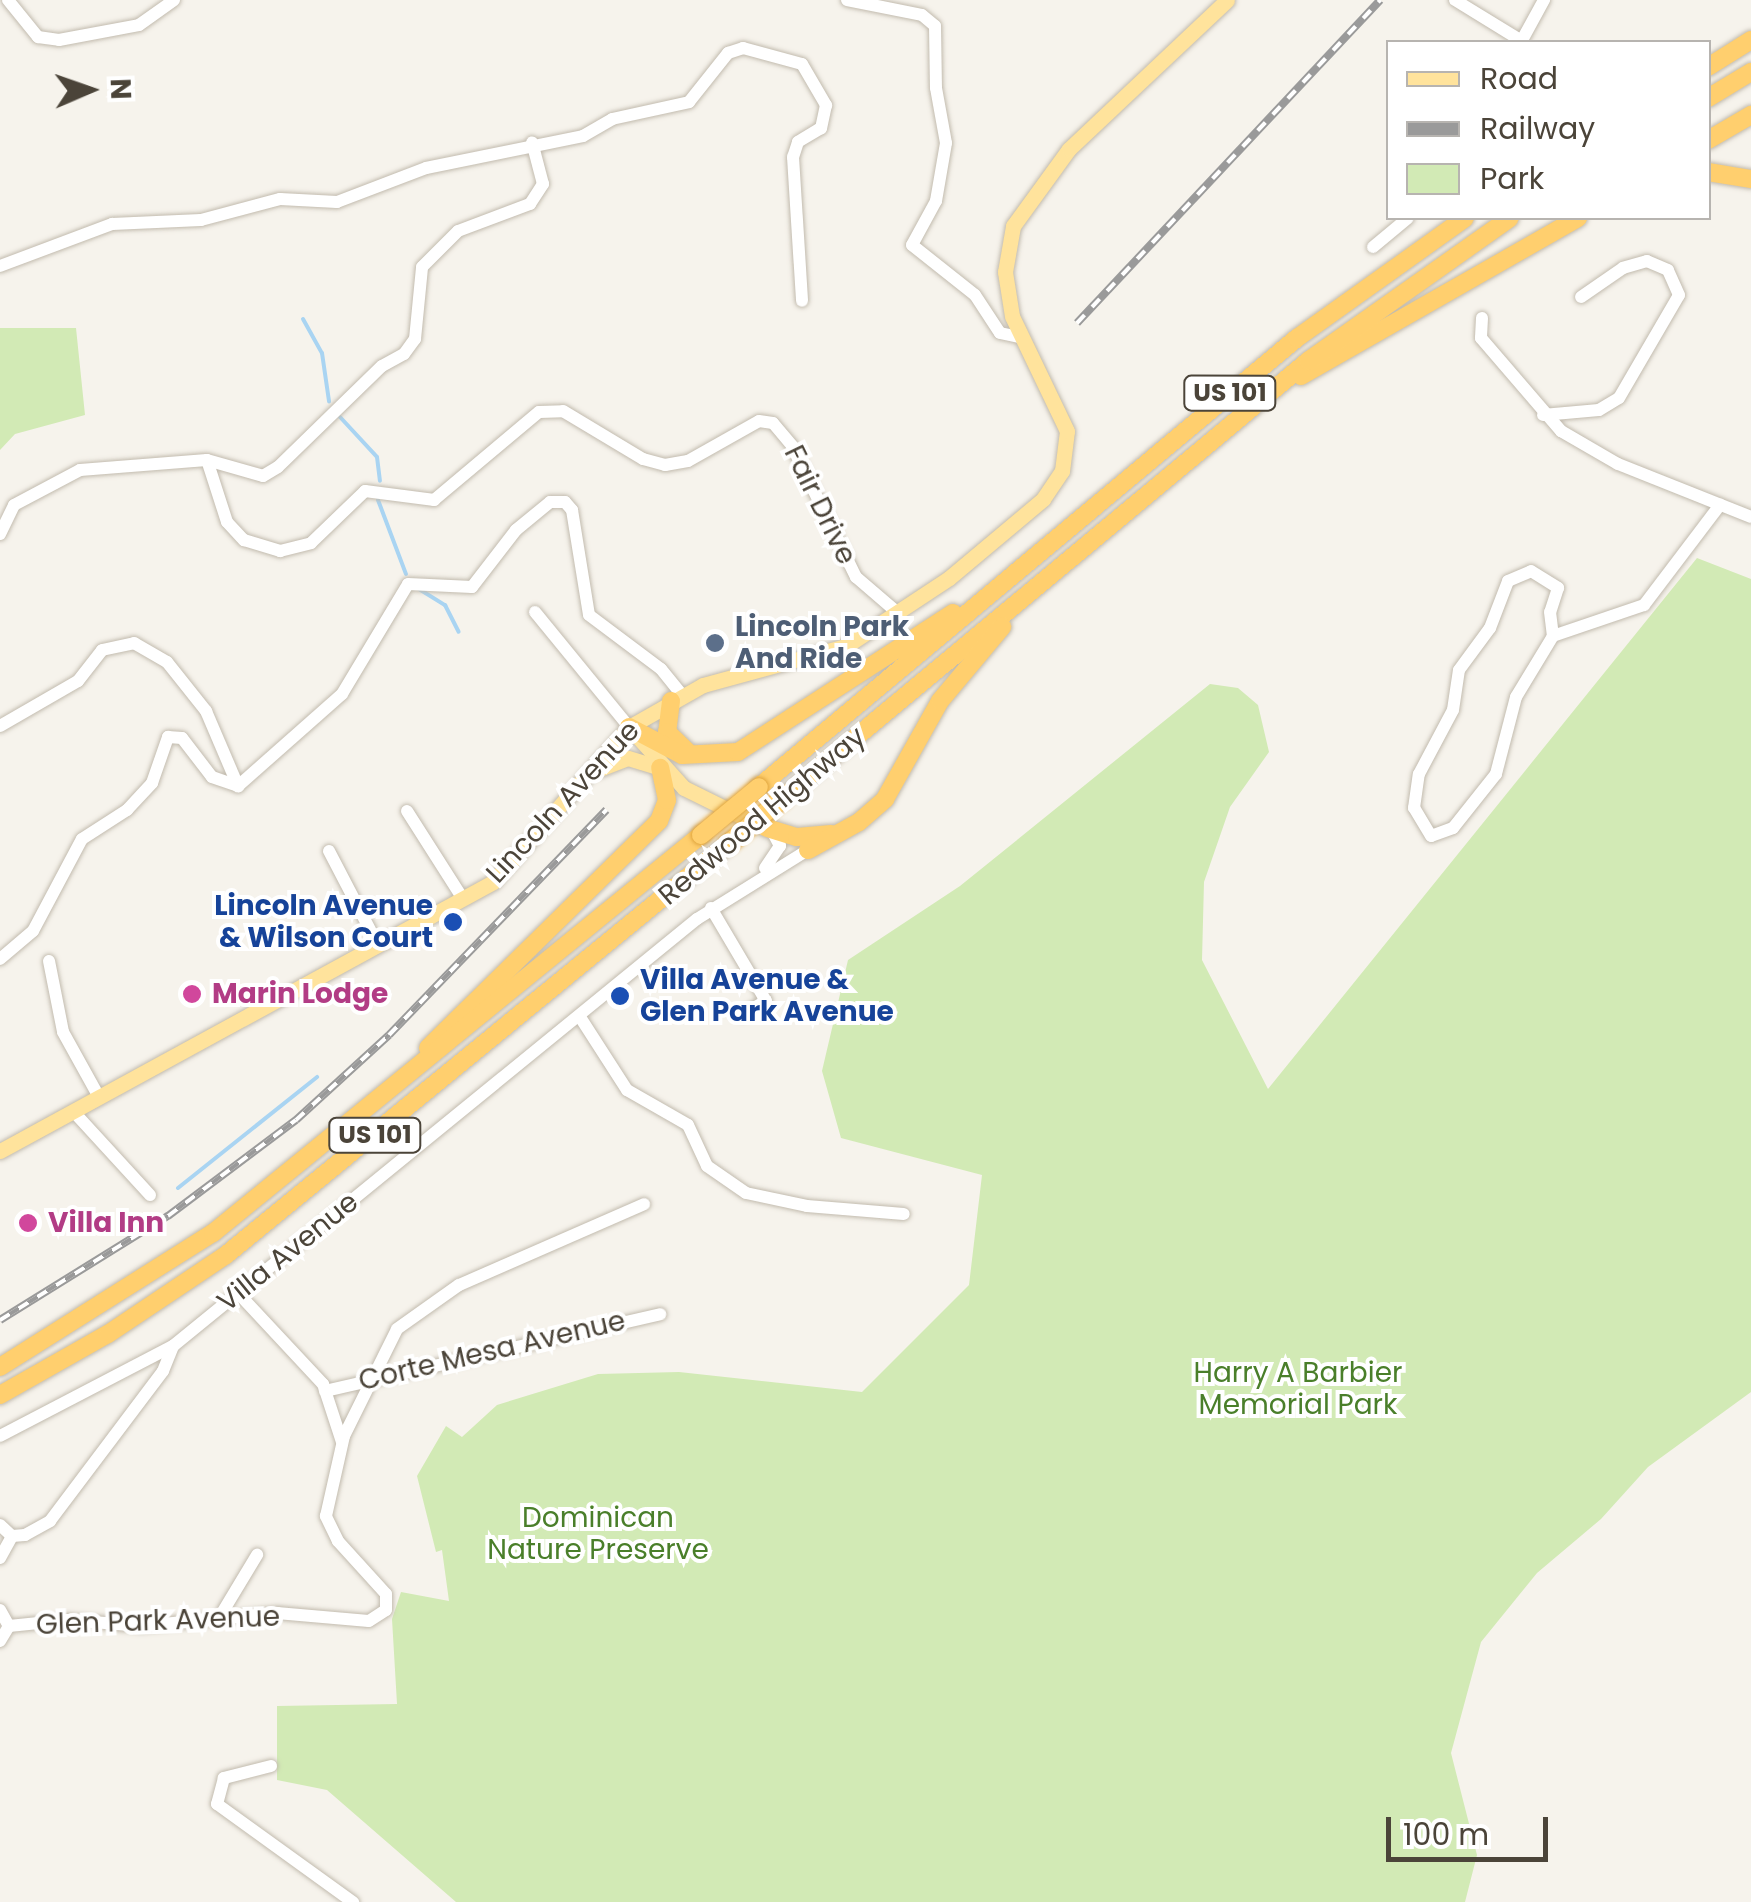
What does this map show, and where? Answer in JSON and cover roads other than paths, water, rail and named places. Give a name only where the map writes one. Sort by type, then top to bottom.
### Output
[{"type":"highway","points":[[1711,65],[1747,42]]},
{"type":"highway","points":[[1711,96],[1749,73]]},
{"type":"highway","points":[[1711,138],[1751,115]]},
{"type":"highway","points":[[1711,172],[1751,178]]},
{"type":"highway","name":"Redwood Highway","points":[[0,1367],[175,1260],[380,1099],[1297,338],[1462,220]]},
{"type":"highway","name":"Redwood Highway","points":[[0,1395],[108,1334],[226,1254],[784,798],[1271,391],[1507,220]]},
{"type":"highway","points":[[1271,391],[1373,340],[1577,220]]},
{"type":"highway","points":[[629,727],[668,751],[698,758],[745,749],[1005,582]]},
{"type":"highway","points":[[808,850],[844,832],[885,800],[940,700],[1034,589]]},
{"type":"highway","points":[[676,698],[668,736],[698,758]]},
{"type":"highway","points":[[380,1099],[659,821],[667,800],[660,768]]},
{"type":"highway","points":[[767,828],[797,837],[844,832]]},
{"type":"main road","name":"Lincoln Avenue","points":[[0,1151],[493,882],[629,727],[676,698],[846,646],[899,614],[1032,508],[1059,478],[1067,426],[1019,336],[1005,272],[1006,248],[1024,207],[1078,140],[1220,3]]},
{"type":"main road","points":[[629,727],[660,768],[697,797],[767,828]]},
{"type":"main road","points":[[586,774],[628,758],[660,768]]},
{"type":"street","points":[[8,0],[38,37],[59,40],[139,25],[174,0]]},
{"type":"street","points":[[847,0],[922,15],[934,26],[936,88],[946,143],[936,201],[912,245],[975,295],[1000,333],[1019,336]]},
{"type":"street","points":[[1455,0],[1519,40]]},
{"type":"street","points":[[1523,40],[1544,0]]},
{"type":"street","points":[[0,266],[112,224],[201,220],[280,199],[337,202],[426,168],[532,142],[583,136],[612,119],[689,102],[736,48],[802,64],[826,105],[821,128],[798,142],[793,157],[802,302]]},
{"type":"street","points":[[0,534],[14,505],[80,470],[207,460],[264,476],[382,366],[404,354],[415,339],[422,267],[458,231],[530,204],[543,184],[532,142]]},
{"type":"street","points":[[1373,247],[1406,220]]},
{"type":"street","points":[[1543,415],[1600,410],[1620,398],[1679,295],[1668,270],[1648,261],[1623,268],[1581,297]]},
{"type":"street","points":[[1482,318],[1480,338],[1543,415],[1602,457],[1751,517]]},
{"type":"street","name":"Fair Drive","points":[[207,460],[227,522],[244,540],[280,552],[311,543],[365,491],[434,500],[539,412],[563,411],[643,459],[664,465],[688,462],[759,421],[773,423],[792,446],[856,578],[899,614]]},
{"type":"street","points":[[238,786],[342,694],[408,584],[472,587],[516,530],[550,502],[572,510],[590,615],[661,669],[676,698]]},
{"type":"street","points":[[1553,636],[1550,612],[1558,588],[1548,577],[1518,574],[1508,581],[1482,644],[1458,670],[1454,710],[1419,774],[1414,808],[1430,836],[1453,828],[1496,774],[1516,697],[1553,636],[1644,606],[1720,505]]},
{"type":"street","points":[[535,612],[629,727]]},
{"type":"street","points":[[0,726],[78,682],[102,650],[134,643],[167,662],[206,711],[238,786]]},
{"type":"street","points":[[0,959],[33,930],[82,839],[127,810],[152,783],[168,738],[182,738],[212,777],[238,786]]},
{"type":"street","points":[[407,810],[463,899]]},
{"type":"street","name":"Villa Avenue","points":[[757,877],[780,850],[779,838],[767,828]]},
{"type":"street","name":"Villa Avenue","points":[[12,1536],[50,1521],[163,1371],[172,1346],[712,908],[757,877],[808,850]]},
{"type":"street","points":[[329,852],[378,945]]},
{"type":"street","points":[[712,908],[766,1001],[742,1015]]},
{"type":"street","points":[[49,961],[62,1032],[98,1097]]},
{"type":"street","points":[[580,1017],[627,1090],[688,1125],[707,1166],[746,1192],[806,1206],[904,1214]]},
{"type":"street","points":[[72,1111],[150,1195]]},
{"type":"street","name":"Glen Park Avenue","points":[[0,1610],[9,1626],[68,1620],[142,1626],[277,1614],[369,1621],[386,1610],[386,1594],[338,1541],[326,1516],[342,1442],[396,1329],[459,1285],[644,1204]]},
{"type":"street","points":[[238,1293],[325,1390],[342,1442]]},
{"type":"street","name":"Corte Mesa Avenue","points":[[325,1390],[374,1374],[660,1314]]},
{"type":"street","points":[[0,1436],[172,1346]]},
{"type":"street","points":[[0,1526],[12,1536],[0,1558]]},
{"type":"street","points":[[219,1618],[257,1555]]},
{"type":"street","points":[[0,1641],[9,1626]]},
{"type":"street","points":[[271,1766],[224,1778],[217,1804],[354,1902]]},
{"type":"waterway","points":[[303,319],[322,353],[329,401]]},
{"type":"waterway","points":[[340,417],[377,457],[380,481]]},
{"type":"waterway","points":[[378,500],[406,574]]},
{"type":"waterway","points":[[419,589],[445,605],[459,632]]},
{"type":"waterway","points":[[178,1188],[317,1077]]},
{"type":"railway","points":[[1077,323],[1380,0]]},
{"type":"railway","points":[[0,1320],[168,1216],[296,1120],[389,1035],[606,810]]},
{"type":"place","name":"Lincoln Park And Ride","points":[[715,643]]},
{"type":"place","name":"Lincoln Avenue & Wilson Court","points":[[453,922]]},
{"type":"place","name":"Marin Lodge","points":[[192,994]]},
{"type":"place","name":"Villa Avenue & Glen Park Avenue","points":[[620,996]]},
{"type":"place","name":"Villa Inn","points":[[28,1223]]},
{"type":"park label","name":"Harry A Barbier Memorial Park","points":[[1298,1389]]},
{"type":"park label","name":"Dominican Nature Preserve","points":[[598,1534]]}]
